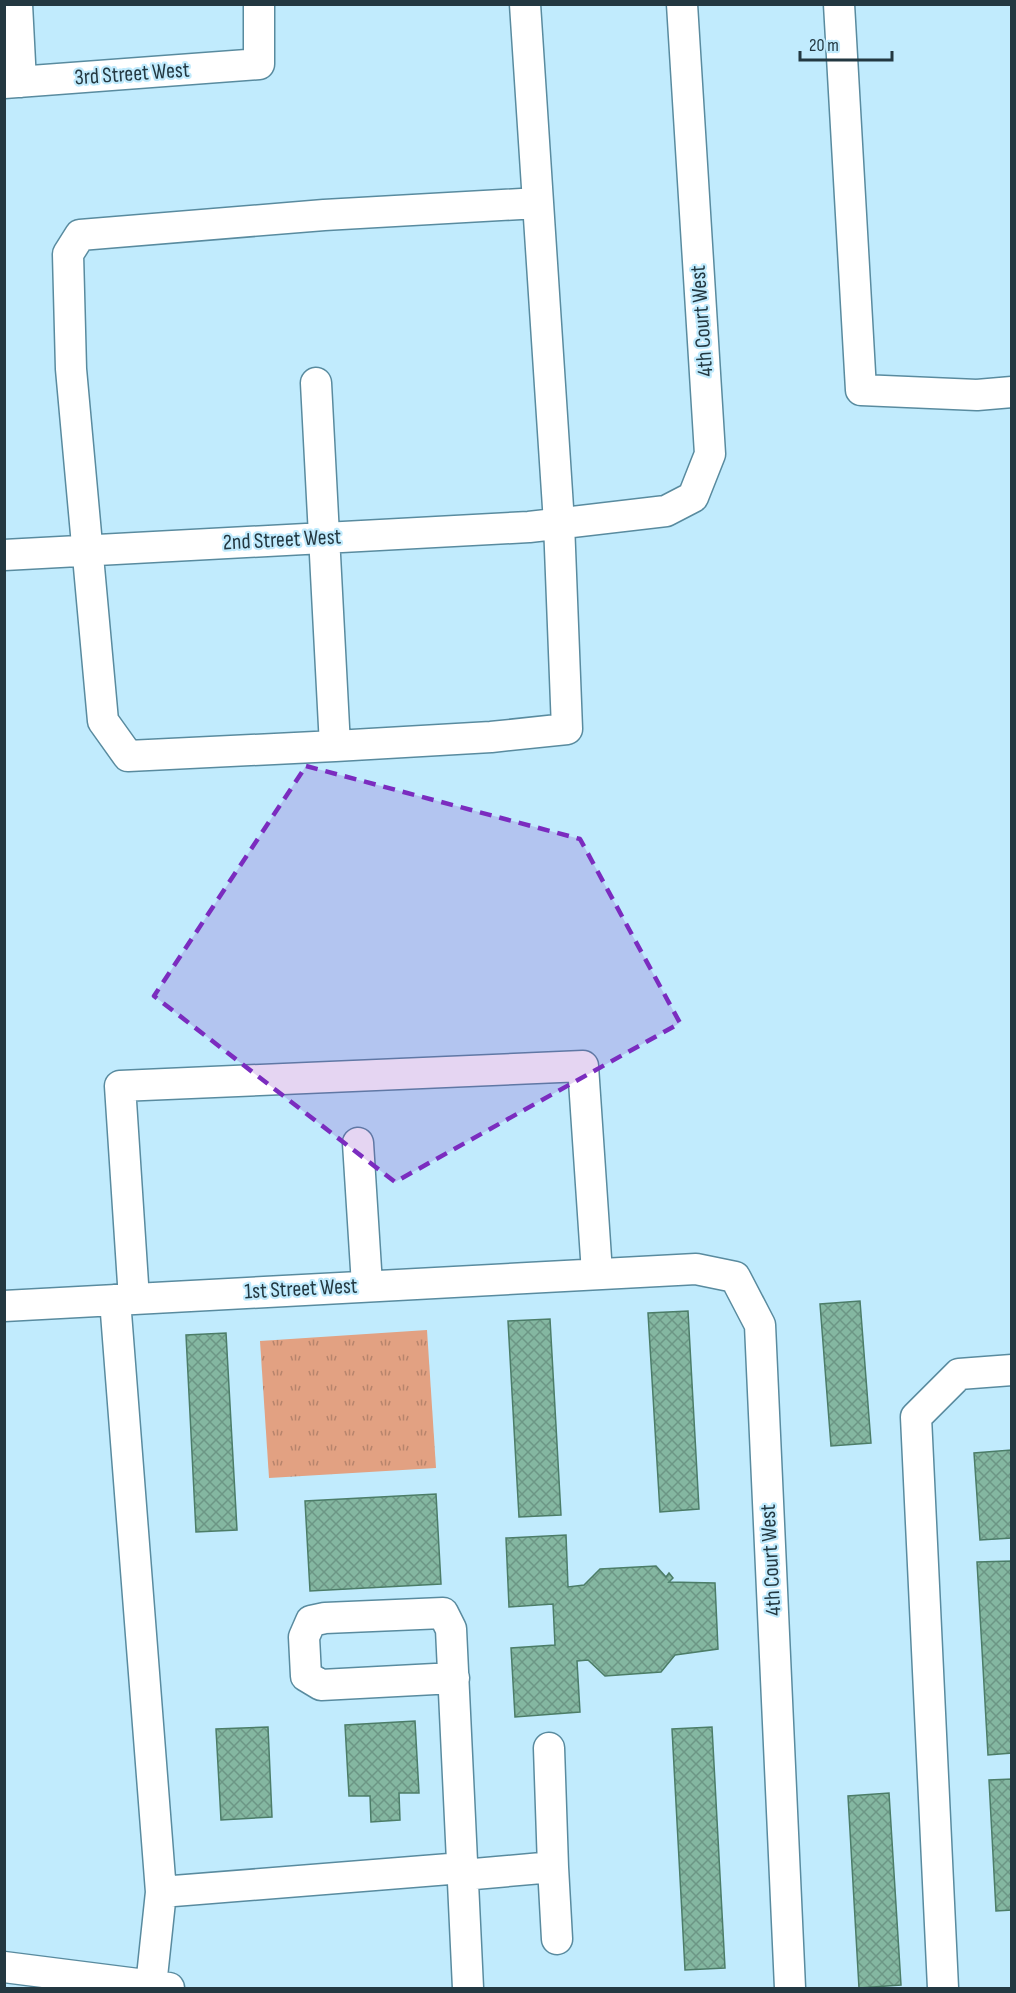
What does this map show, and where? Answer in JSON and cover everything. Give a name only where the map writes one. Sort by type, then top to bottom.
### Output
[{"type":"street","points":[[13,82],[17,4]]},
{"type":"street","name":"3rd Street West","points":[[13,82],[259,64],[259,4]]},
{"type":"street","points":[[525,4],[559,523],[567,729],[491,737],[128,756],[103,721],[85,551],[70,369],[68,254],[80,235],[324,215],[538,203]]},
{"type":"street","name":"4th Court West","points":[[559,523],[666,511],[693,497],[710,454],[682,4]]},
{"type":"street","points":[[839,4],[861,390],[977,395],[1011,392]]},
{"type":"street","points":[[316,383],[335,746]]},
{"type":"street","name":"2nd Street West","points":[[4,555],[559,523]]},
{"type":"street","points":[[4,1967],[160,1987],[161,1892],[125,1299],[120,1086],[260,1078],[583,1066],[597,1273]]},
{"type":"street","points":[[358,1143],[367,1285]]},
{"type":"street","name":"4th Court West","points":[[597,1273],[696,1269],[735,1277],[760,1325],[790,1989]]},
{"type":"street","name":"1st Street West","points":[[4,1306],[597,1273]]},
{"type":"street","points":[[943,1989],[916,1417],[959,1374],[1011,1371]]},
{"type":"street","points":[[454,1678],[321,1685],[306,1676],[304,1637],[311,1621],[318,1619],[443,1613],[452,1629],[468,1989]]},
{"type":"street","points":[[549,1748],[557,1939]]},
{"type":"street","points":[[161,1892],[553,1867]]},
{"type":"highlighted area","points":[[306,766],[580,839],[680,1023],[395,1182],[154,996]]},
{"type":"green space","points":[[427,1330],[436,1468],[269,1478],[260,1341]]},
{"type":"building","points":[[860,1301],[871,1443],[831,1446],[820,1304]]},
{"type":"building","points":[[688,1311],[699,1509],[660,1512],[648,1313]]},
{"type":"building","points":[[550,1319],[561,1515],[519,1517],[508,1321]]},
{"type":"building","points":[[226,1333],[237,1530],[196,1532],[186,1335]]},
{"type":"building","points":[[1011,1450],[1012,1538],[980,1540],[974,1453]]},
{"type":"building","points":[[436,1494],[441,1584],[310,1591],[305,1501]]},
{"type":"building","points":[[566,1535],[568,1587],[584,1585],[600,1569],[656,1566],[666,1577],[669,1573],[673,1578],[669,1582],[715,1583],[718,1649],[675,1655],[661,1672],[605,1676],[588,1660],[577,1661],[580,1712],[515,1717],[511,1648],[555,1645],[553,1604],[509,1607],[506,1538]]},
{"type":"building","points":[[1012,1561],[1012,1753],[988,1755],[977,1562]]},
{"type":"building","points":[[415,1721],[419,1793],[399,1793],[400,1820],[371,1822],[370,1796],[349,1796],[345,1725]]},
{"type":"building","points":[[268,1727],[272,1817],[221,1820],[216,1729]]},
{"type":"building","points":[[712,1727],[725,1968],[685,1970],[672,1729]]},
{"type":"building","points":[[1012,1779],[1012,1910],[996,1911],[989,1780]]},
{"type":"building","points":[[889,1793],[901,1985],[859,1988],[848,1796]]}]
